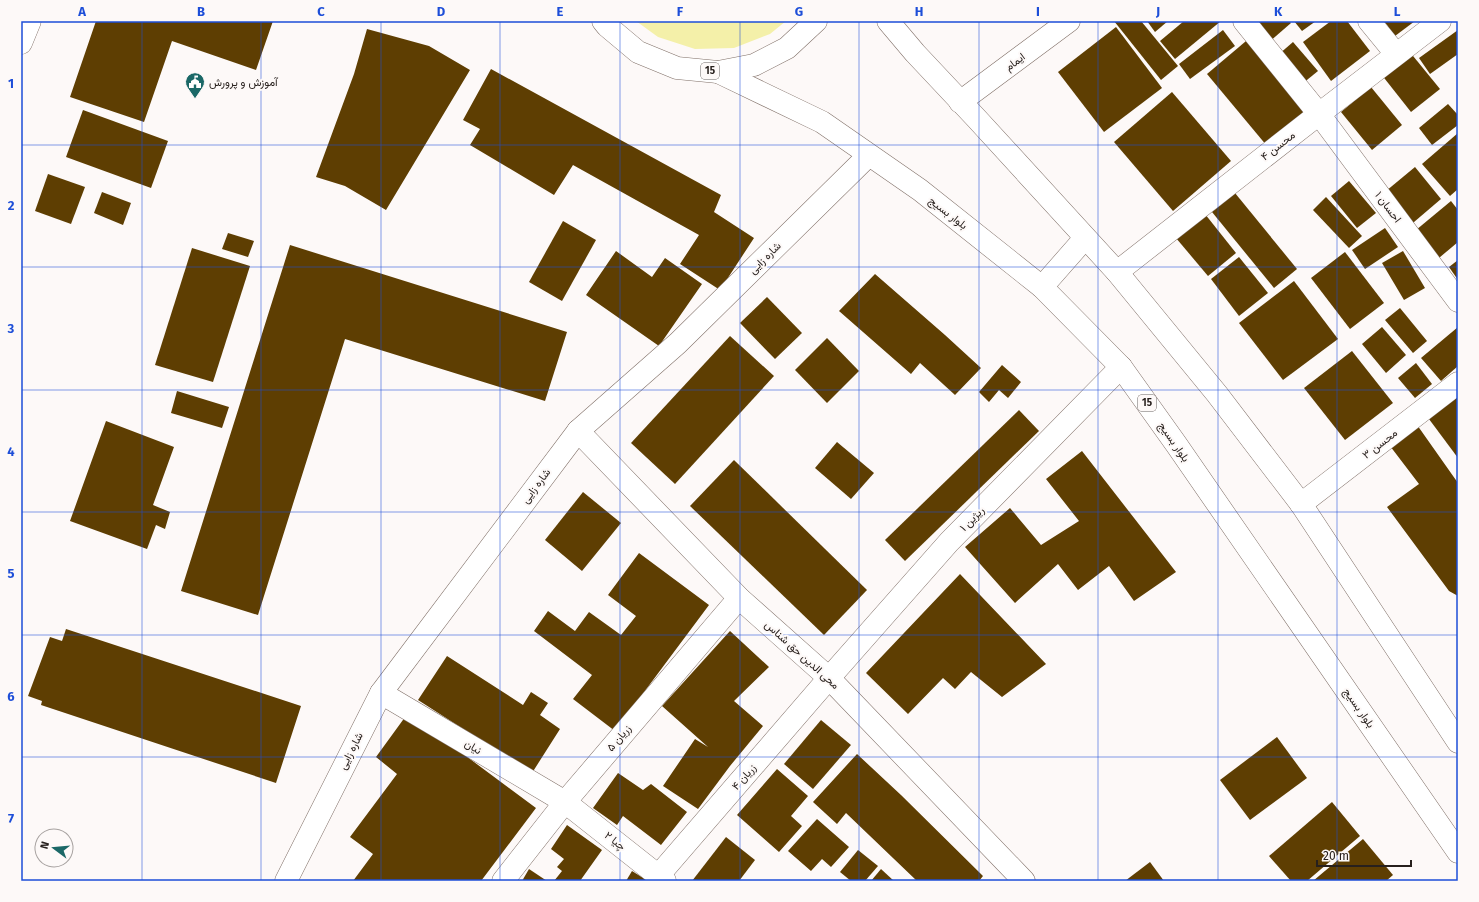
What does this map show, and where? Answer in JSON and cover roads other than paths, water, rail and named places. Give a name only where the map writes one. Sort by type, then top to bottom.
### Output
[{"type":"street","points":[[21,43],[30,21]]},
{"type":"street","name":"15","points":[[603,23],[638,52],[677,68],[718,72],[754,65],[787,48],[816,21]]},
{"type":"street","points":[[888,21],[915,54],[1117,272],[1216,394],[1301,504],[1458,742]]},
{"type":"street","name":"ایمام","points":[[960,102],[1069,21]]},
{"type":"street","name":"احسان ۱","points":[[1244,21],[1319,114],[1458,301]]},
{"type":"street","points":[[1369,21],[1396,54]]},
{"type":"street","name":"محسن ۴","points":[[1117,272],[1440,21]]},
{"type":"street","name":"بلوار بسیج","points":[[718,72],[822,122],[868,156],[920,190],[1042,287],[1121,367],[1458,852]]},
{"type":"street","name":"شاره زایی","points":[[286,881],[381,693],[578,431],[678,343],[868,156]]},
{"type":"street","points":[[1042,287],[1086,238]]},
{"type":"street","name":"ریژین ۱","points":[[829,678],[949,542],[1121,367]]},
{"type":"street","name":"محسن ۳","points":[[1301,504],[1458,383]]},
{"type":"street","name":"محی الدین حق شناس","points":[[578,431],[738,598],[829,678],[1024,881]]},
{"type":"street","name":"زریان ۵","points":[[503,881],[565,802],[738,598]]},
{"type":"street","name":"زریان ۴","points":[[662,878],[829,678]]},
{"type":"street","name":"نیان","points":[[381,693],[565,802]]},
{"type":"street","name":"چیا ۲","points":[[565,802],[662,878]]},
{"type":"place","name":"آموزش و پرورش","points":[[195,99]]}]
